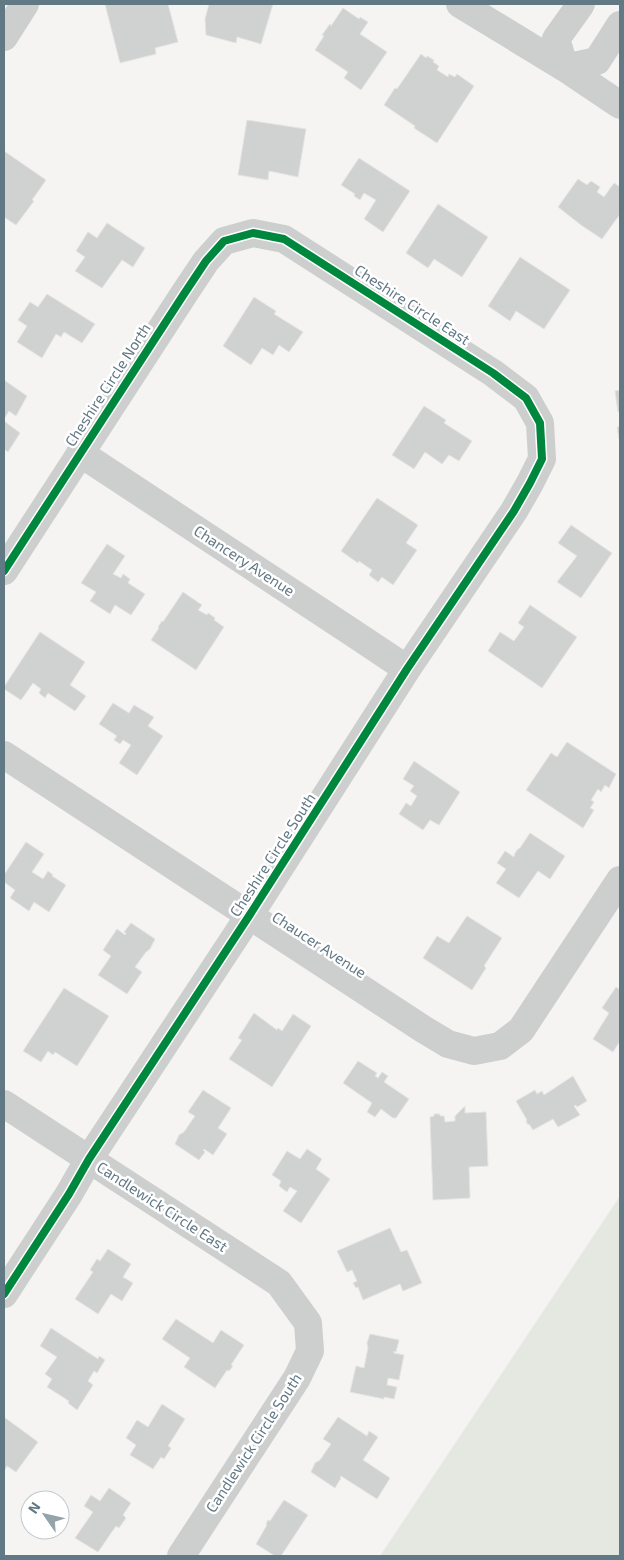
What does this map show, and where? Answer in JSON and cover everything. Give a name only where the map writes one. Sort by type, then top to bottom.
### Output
[{"type":"street","points":[[4,37],[25,4]]},
{"type":"street","points":[[460,4],[565,68],[620,105]]},
{"type":"street","points":[[565,68],[556,39],[581,4]]},
{"type":"street","points":[[565,68],[597,61],[620,25]]},
{"type":"street","name":"Cheshire Circle East","points":[[253,233],[284,239],[493,373],[526,398],[540,423]]},
{"type":"street","name":"Cheshire Circle North","points":[[4,571],[206,261],[224,242],[253,233]]},
{"type":"street","name":"Cheshire Circle South","points":[[4,1294],[69,1194],[89,1159],[249,916],[407,669],[514,511],[542,459],[540,423]]},
{"type":"street","name":"Chancery Avenue","points":[[80,454],[407,669]]},
{"type":"street","name":"Chaucer Avenue","points":[[4,755],[423,1029],[448,1044],[474,1051],[502,1045],[521,1030],[620,880]]},
{"type":"street","name":"Candlewick Circle East","points":[[4,1104],[280,1284],[308,1323]]},
{"type":"street","name":"Candlewick Circle South","points":[[180,1556],[297,1378],[310,1350],[308,1323]]},
{"type":"shaded area","points":[[620,1196],[620,1556],[380,1556]]},
{"type":"building","points":[[105,4],[168,4],[178,42],[155,48],[156,54],[120,63]]},
{"type":"building","points":[[209,4],[273,4],[261,44],[237,37],[236,43],[206,35],[205,19]]},
{"type":"building","points":[[343,8],[359,19],[360,17],[368,22],[360,34],[387,52],[361,90],[344,78],[348,72],[315,50],[324,36],[322,35],[330,24],[331,26]]},
{"type":"building","points":[[421,54],[426,58],[427,56],[434,60],[433,62],[439,66],[437,70],[448,77],[449,74],[455,77],[457,74],[474,86],[437,143],[384,105]]},
{"type":"building","points":[[247,120],[306,129],[298,177],[269,171],[268,180],[238,175]]},
{"type":"building","points":[[4,151],[46,180],[32,200],[34,201],[16,225],[4,217]]},
{"type":"building","points":[[359,158],[410,191],[383,232],[364,219],[376,200],[364,193],[360,200],[354,196],[355,194],[341,185]]},
{"type":"building","points":[[578,179],[587,185],[591,181],[600,187],[597,192],[604,197],[614,183],[620,187],[620,214],[602,239],[558,207]]},
{"type":"building","points":[[438,204],[488,237],[462,277],[434,259],[428,268],[406,253]]},
{"type":"building","points":[[107,223],[145,248],[133,267],[122,260],[102,288],[75,271],[85,257],[76,251],[88,232],[97,238]]},
{"type":"building","points":[[520,257],[570,290],[544,329],[516,311],[510,321],[488,306]]},
{"type":"building","points":[[47,294],[95,324],[82,343],[64,332],[61,337],[56,334],[42,358],[17,342],[27,326],[18,320],[30,302],[38,307]]},
{"type":"building","points":[[254,297],[276,311],[274,314],[303,332],[289,352],[279,345],[273,355],[262,348],[251,365],[223,346]]},
{"type":"building","points":[[4,380],[27,396],[16,416],[9,411],[4,419]]},
{"type":"building","points":[[620,390],[620,411],[618,412],[615,391]]},
{"type":"building","points":[[424,406],[446,420],[444,423],[472,441],[459,461],[449,455],[442,464],[425,452],[414,469],[392,455]]},
{"type":"building","points":[[4,421],[20,433],[8,452],[4,449]]},
{"type":"building","points":[[617,427],[620,427],[620,439],[619,439]]},
{"type":"building","points":[[377,498],[418,525],[406,543],[417,550],[393,585],[382,577],[378,582],[369,575],[372,570],[341,551]]},
{"type":"building","points":[[571,525],[612,553],[581,598],[557,582],[577,556],[558,543]]},
{"type":"building","points":[[107,544],[125,556],[113,574],[121,578],[123,574],[130,579],[128,583],[145,594],[131,615],[115,605],[110,614],[90,601],[96,592],[81,583]]},
{"type":"building","points":[[183,592],[202,605],[198,610],[207,615],[208,613],[224,627],[196,670],[151,640]]},
{"type":"building","points":[[530,605],[577,637],[542,688],[488,651],[500,632],[514,641],[524,627],[518,623]]},
{"type":"building","points":[[40,632],[85,662],[70,685],[86,696],[75,711],[48,693],[45,698],[39,693],[41,689],[33,683],[21,700],[4,689]]},
{"type":"building","points":[[113,703],[129,713],[134,705],[154,717],[148,726],[163,736],[137,775],[119,763],[131,745],[123,740],[120,744],[114,740],[117,736],[99,724]]},
{"type":"building","points":[[567,742],[616,774],[609,788],[605,785],[601,792],[598,789],[591,800],[594,802],[590,808],[594,810],[583,828],[526,790],[551,753],[557,757]]},
{"type":"building","points":[[414,761],[460,792],[439,825],[430,820],[423,830],[399,814],[406,803],[411,806],[417,796],[410,791],[414,786],[403,779]]},
{"type":"building","points":[[530,833],[565,856],[550,879],[538,871],[519,898],[496,883],[506,869],[497,863],[505,851],[514,857]]},
{"type":"building","points":[[26,842],[44,854],[32,872],[43,879],[48,871],[66,885],[49,912],[34,902],[29,911],[10,898],[15,890],[4,882],[4,875]]},
{"type":"building","points":[[467,916],[502,938],[484,966],[486,968],[472,990],[423,958],[437,936],[449,943]]},
{"type":"building","points":[[131,923],[155,939],[150,949],[135,967],[142,972],[127,994],[98,975],[111,956],[103,950],[117,929],[125,935],[126,933],[124,932]]},
{"type":"building","points":[[616,987],[620,990],[620,1041],[613,1052],[593,1039],[609,1013],[602,1008]]},
{"type":"building","points":[[64,988],[109,1016],[77,1066],[55,1052],[53,1055],[48,1051],[41,1062],[23,1051]]},
{"type":"building","points":[[254,1013],[277,1030],[278,1028],[282,1031],[293,1014],[311,1026],[272,1087],[229,1059],[242,1040],[238,1038]]},
{"type":"building","points":[[358,1061],[377,1073],[375,1076],[378,1078],[382,1072],[388,1076],[384,1082],[409,1099],[396,1118],[393,1118],[381,1109],[375,1117],[367,1112],[372,1103],[343,1083]]},
{"type":"building","points":[[573,1076],[587,1101],[577,1107],[576,1105],[574,1106],[580,1115],[558,1127],[553,1119],[533,1130],[528,1125],[516,1101],[535,1090],[537,1094],[542,1091],[544,1095]]},
{"type":"building","points":[[203,1090],[231,1108],[218,1128],[227,1134],[213,1155],[204,1149],[205,1152],[199,1160],[175,1144],[179,1135],[184,1132],[195,1116],[188,1112]]},
{"type":"building","points":[[465,1106],[465,1113],[486,1112],[488,1166],[469,1167],[470,1198],[433,1200],[430,1117],[434,1116],[434,1114],[440,1114],[440,1116],[444,1116],[445,1122],[455,1121],[455,1116]]},
{"type":"building","points":[[307,1149],[322,1159],[316,1169],[330,1179],[301,1223],[283,1211],[297,1191],[290,1187],[287,1192],[279,1186],[281,1181],[272,1175],[287,1151],[300,1159]]},
{"type":"building","points":[[390,1228],[401,1252],[407,1250],[422,1283],[403,1291],[400,1284],[363,1300],[358,1287],[356,1288],[353,1283],[357,1281],[352,1270],[347,1272],[337,1251]]},
{"type":"building","points":[[108,1249],[131,1264],[123,1277],[133,1283],[122,1301],[111,1294],[98,1314],[75,1299],[93,1272],[90,1270],[97,1259],[100,1261]]},
{"type":"building","points":[[176,1319],[213,1343],[221,1330],[244,1345],[231,1365],[233,1366],[229,1371],[227,1370],[215,1388],[184,1367],[190,1358],[162,1339]]},
{"type":"building","points":[[51,1328],[98,1359],[99,1356],[105,1360],[97,1373],[94,1371],[88,1381],[93,1385],[77,1410],[68,1403],[69,1401],[47,1387],[52,1379],[45,1374],[57,1357],[40,1346]]},
{"type":"building","points":[[370,1334],[399,1340],[396,1352],[394,1351],[394,1353],[404,1355],[399,1380],[388,1378],[387,1385],[397,1387],[394,1399],[384,1397],[384,1399],[350,1392],[356,1366],[364,1368]]},
{"type":"building","points":[[162,1404],[185,1419],[168,1446],[171,1448],[164,1459],[161,1457],[153,1469],[130,1455],[136,1445],[126,1438],[137,1420],[148,1427]]},
{"type":"building","points":[[4,1417],[38,1442],[16,1472],[7,1466],[4,1471]]},
{"type":"building","points":[[338,1417],[367,1436],[369,1431],[378,1437],[363,1460],[390,1478],[377,1499],[341,1476],[335,1488],[311,1472],[315,1463],[320,1460],[331,1444],[323,1439]]},
{"type":"building","points":[[109,1488],[131,1503],[123,1515],[126,1518],[119,1528],[116,1526],[98,1552],[75,1538],[93,1512],[84,1506],[91,1495],[100,1501]]},
{"type":"building","points":[[284,1500],[308,1515],[281,1556],[275,1556],[256,1544],[268,1520],[270,1521]]},
{"type":"cycle path","points":[[4,571],[184,294],[206,261],[224,241],[253,233],[284,239],[493,373],[526,398],[540,423],[542,459],[514,511],[407,669],[249,916],[89,1159],[69,1194],[4,1294]]}]
